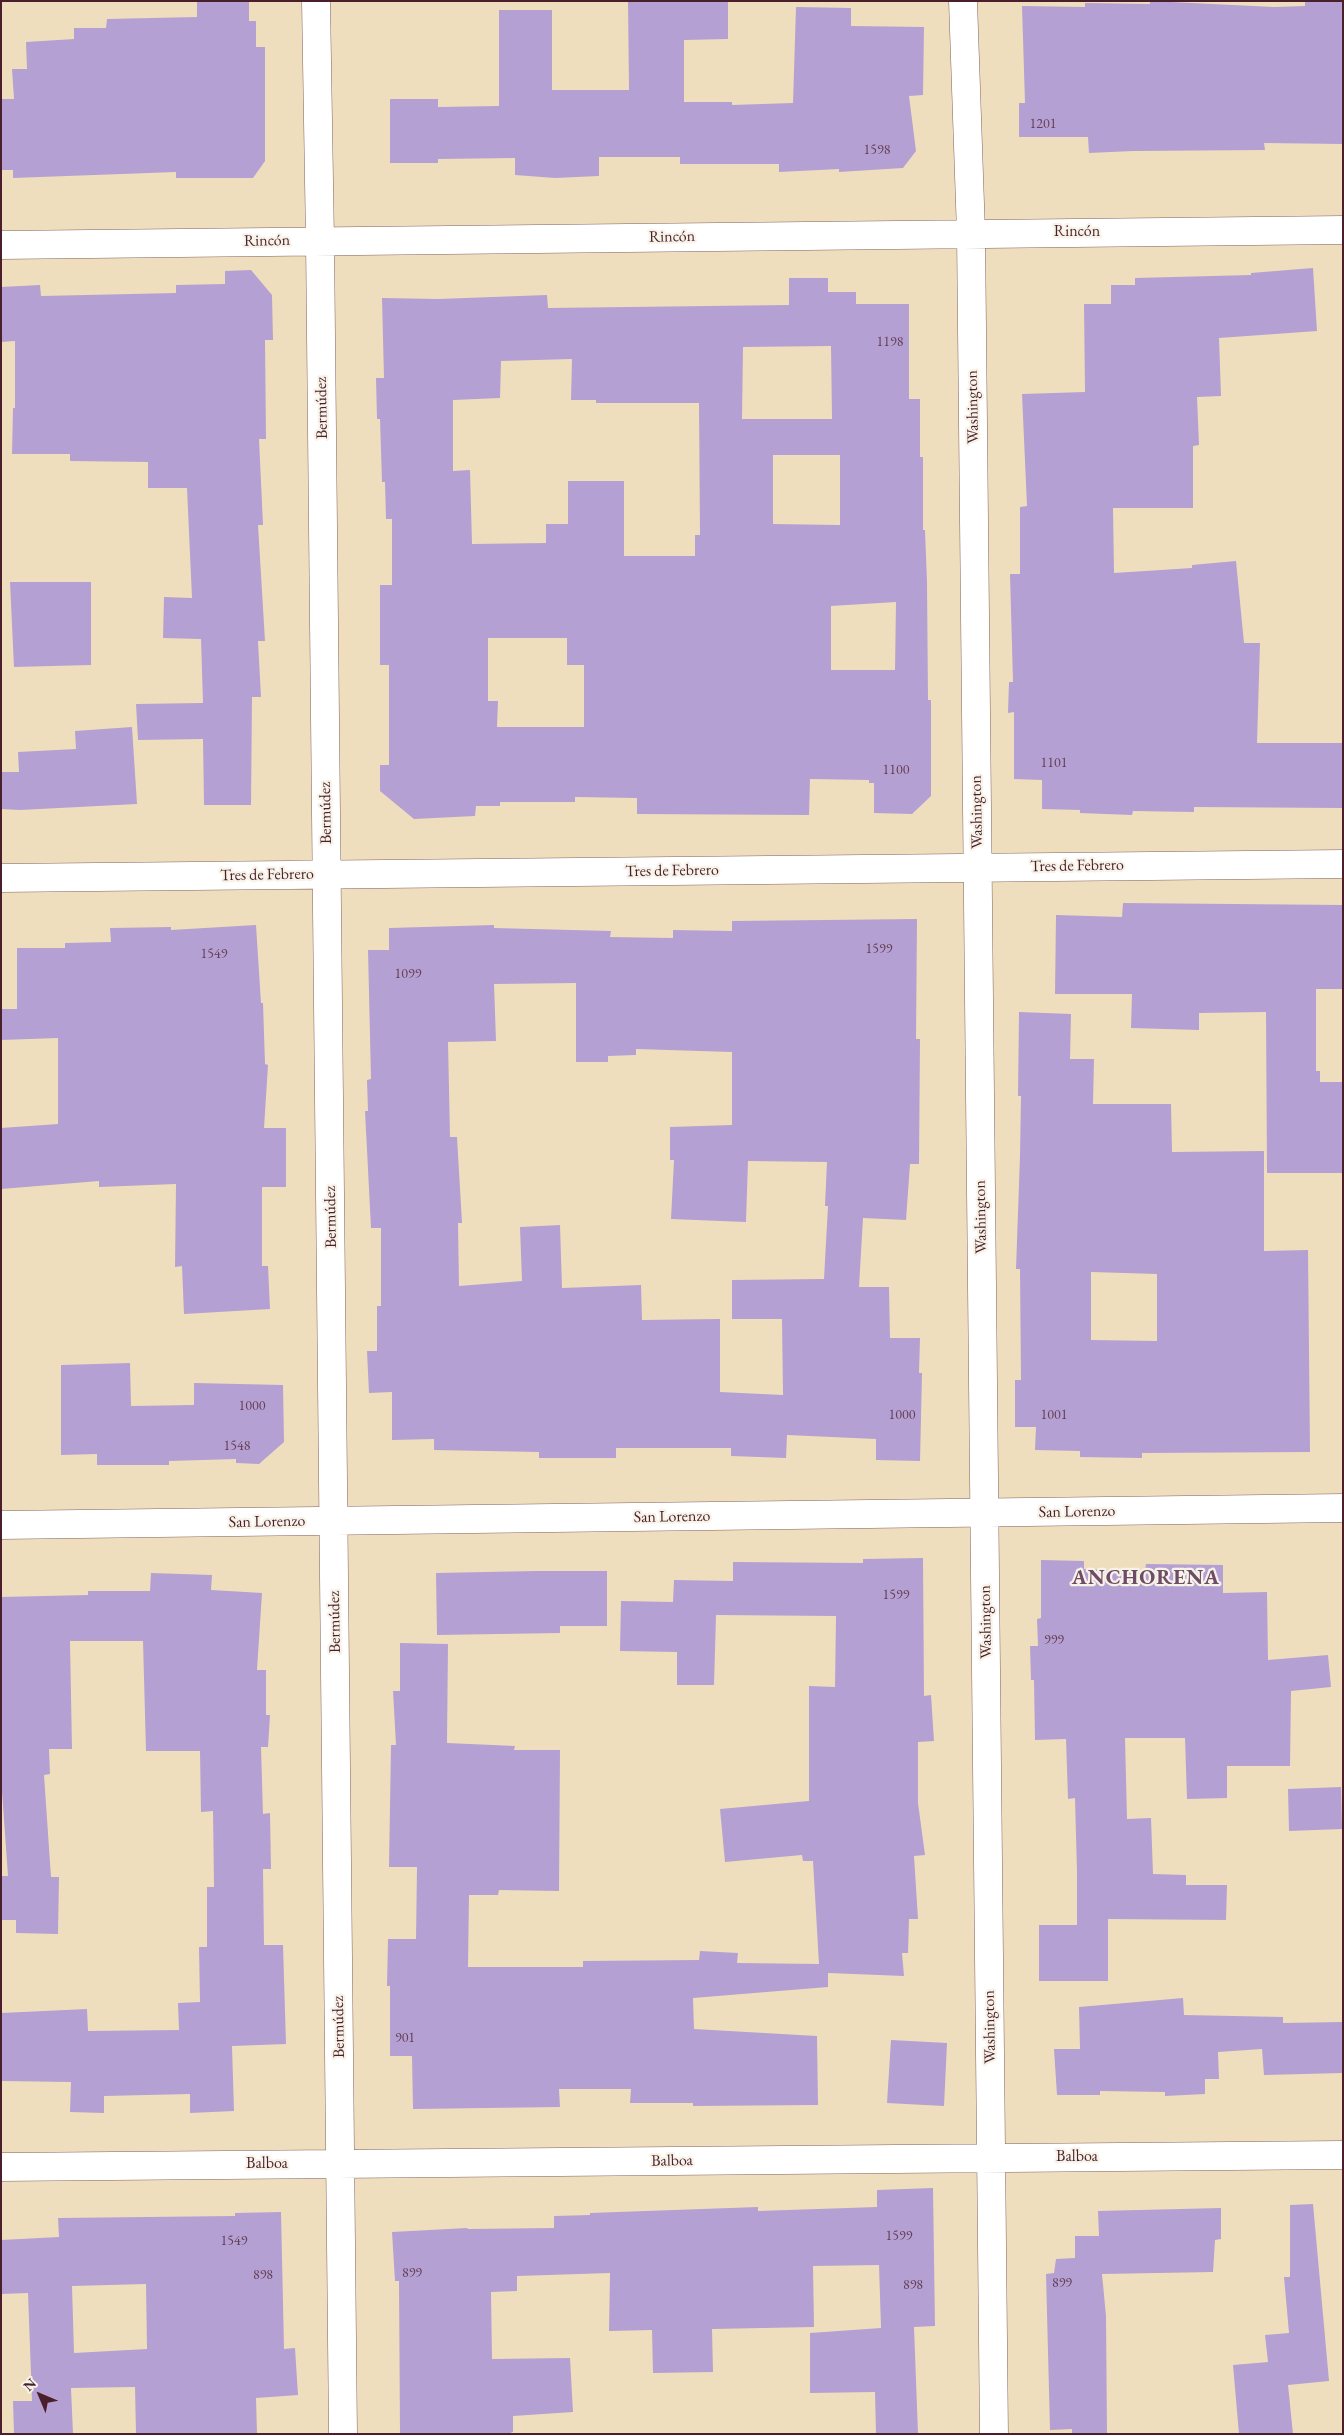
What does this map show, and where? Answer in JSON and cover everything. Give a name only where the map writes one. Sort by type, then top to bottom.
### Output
[{"type":"street","name":"Bermúdez","points":[[316,1],[344,2434]]},
{"type":"street","name":"Washington","points":[[963,1],[971,233],[994,2434]]},
{"type":"street","name":"Rincón","points":[[1,245],[1343,230]]},
{"type":"street","name":"Tres de Febrero","points":[[1,878],[1343,864]]},
{"type":"street","name":"San Lorenzo","points":[[1,1525],[1343,1508]]},
{"type":"street","name":"Balboa","points":[[1,2167],[1343,2155]]},
{"type":"building","points":[[197,1],[249,1],[249,21],[256,21],[256,47],[265,47],[265,161],[253,178],[176,178],[176,172],[13,178],[13,170],[1,170],[1,99],[14,99],[12,69],[27,69],[26,42],[74,39],[74,28],[106,28],[107,19],[197,17]]},
{"type":"building","points":[[628,1],[728,1],[728,39],[684,40],[684,102],[732,102],[732,105],[793,103],[796,7],[851,8],[851,26],[924,27],[923,95],[909,96],[916,151],[903,168],[839,172],[839,169],[779,172],[779,164],[680,164],[680,157],[599,157],[599,176],[555,178],[515,175],[515,158],[438,159],[438,163],[390,163],[390,99],[438,99],[438,107],[499,106],[499,10],[552,10],[552,90],[629,90]]},
{"type":"building","points":[[1150,1],[1274,7],[1305,6],[1305,1],[1343,1],[1343,144],[1264,143],[1265,150],[1089,153],[1088,137],[1019,137],[1019,103],[1025,103],[1022,6],[1085,7],[1085,3],[1150,4]]},
{"type":"building","points":[[1313,268],[1317,331],[1219,338],[1221,396],[1197,397],[1199,445],[1193,446],[1193,508],[1113,508],[1114,573],[1192,568],[1192,565],[1236,561],[1244,643],[1260,643],[1257,743],[1343,743],[1343,808],[1194,807],[1194,812],[1133,811],[1132,815],[1080,813],[1080,810],[1042,809],[1042,780],[1014,779],[1014,712],[1008,713],[1009,682],[1013,682],[1010,574],[1020,574],[1020,507],[1027,506],[1022,394],[1085,392],[1084,304],[1111,304],[1111,285],[1135,285],[1135,278],[1251,275],[1251,273]]},
{"type":"building","points":[[251,270],[272,295],[273,340],[265,340],[266,439],[259,439],[263,525],[258,525],[265,641],[258,641],[261,697],[252,697],[251,805],[204,805],[203,739],[138,740],[136,704],[203,703],[201,639],[163,638],[164,597],[192,598],[187,488],[148,488],[148,462],[70,461],[70,454],[12,454],[13,408],[15,408],[15,341],[1,342],[1,287],[40,285],[41,296],[176,293],[176,285],[225,284],[225,271]]},
{"type":"building","points":[[789,278],[828,278],[828,292],[856,292],[856,304],[909,304],[909,399],[920,399],[920,457],[923,457],[923,530],[925,530],[927,582],[928,700],[931,700],[931,796],[912,814],[874,813],[874,783],[869,783],[869,780],[810,779],[809,815],[637,814],[637,798],[575,797],[575,802],[500,802],[500,806],[476,806],[475,816],[414,819],[380,791],[380,765],[389,765],[389,665],[380,665],[380,585],[392,585],[392,519],[386,519],[385,482],[382,482],[380,419],[377,419],[376,378],[384,378],[382,298],[438,299],[547,295],[548,308],[789,305]],"holes":[[[831,346],[832,419],[742,419],[743,347]],[[572,359],[571,400],[596,400],[596,403],[699,403],[700,535],[695,535],[695,556],[624,556],[624,481],[568,481],[568,524],[546,524],[546,543],[472,544],[470,470],[453,471],[453,400],[500,398],[501,361]],[[773,455],[840,455],[840,525],[773,524]],[[896,602],[895,670],[831,670],[831,606]],[[488,638],[567,638],[567,665],[584,665],[584,727],[497,727],[498,701],[488,701]]]},
{"type":"building","points":[[10,582],[91,582],[91,665],[14,667]]},
{"type":"building","points":[[132,727],[137,804],[20,810],[1,809],[1,772],[19,772],[18,752],[76,749],[75,731]]},
{"type":"building","points":[[1123,903],[1343,905],[1343,989],[1316,989],[1316,1071],[1320,1071],[1320,1082],[1343,1082],[1343,1173],[1267,1173],[1266,1012],[1199,1013],[1199,1030],[1131,1028],[1132,994],[1055,994],[1056,915],[1122,917]]},
{"type":"building","points":[[917,919],[916,1039],[920,1039],[919,1164],[910,1164],[906,1220],[863,1218],[859,1287],[889,1287],[890,1338],[920,1338],[919,1373],[922,1373],[920,1461],[876,1460],[876,1439],[787,1435],[786,1458],[731,1456],[731,1448],[616,1448],[616,1458],[539,1458],[539,1452],[434,1450],[434,1439],[392,1440],[392,1392],[369,1393],[367,1351],[377,1351],[377,1306],[381,1306],[381,1228],[371,1228],[365,1111],[368,1111],[367,1080],[371,1079],[368,950],[389,950],[389,928],[494,925],[494,928],[611,931],[610,937],[673,938],[673,930],[732,931],[732,921]],"holes":[[[576,983],[576,1062],[608,1062],[608,1056],[636,1055],[636,1049],[732,1052],[732,1125],[670,1127],[670,1160],[674,1160],[671,1219],[746,1222],[748,1161],[827,1162],[825,1206],[828,1206],[824,1279],[732,1280],[732,1319],[782,1319],[783,1395],[720,1392],[720,1319],[642,1320],[641,1285],[562,1288],[560,1225],[520,1227],[522,1281],[459,1286],[458,1223],[462,1223],[457,1137],[450,1137],[448,1042],[496,1041],[494,984]]]},
{"type":"building","points":[[256,925],[261,1003],[263,1003],[265,1064],[268,1065],[264,1128],[286,1128],[286,1187],[262,1187],[262,1266],[268,1266],[270,1309],[184,1314],[182,1266],[175,1267],[176,1184],[99,1187],[99,1181],[1,1189],[1,1128],[58,1124],[58,1038],[1,1040],[1,1009],[17,1009],[17,948],[65,948],[65,943],[111,942],[110,928],[171,927],[171,930]]},
{"type":"building","points":[[1019,1012],[1071,1014],[1070,1059],[1094,1059],[1093,1104],[1171,1104],[1172,1152],[1264,1151],[1264,1251],[1308,1250],[1310,1452],[1142,1453],[1142,1458],[1080,1457],[1080,1451],[1035,1450],[1036,1427],[1015,1427],[1015,1380],[1021,1380],[1020,1269],[1016,1269],[1021,1096],[1018,1096]],"holes":[[[1091,1272],[1157,1274],[1157,1341],[1091,1340]]]},
{"type":"building","points":[[130,1363],[131,1406],[194,1405],[194,1383],[283,1385],[284,1442],[259,1464],[236,1463],[236,1459],[169,1461],[169,1465],[97,1465],[97,1454],[61,1455],[61,1365]]},
{"type":"building","points":[[923,1558],[924,1696],[931,1695],[934,1741],[918,1742],[918,1803],[925,1855],[914,1856],[918,1919],[909,1919],[908,1953],[902,1953],[904,1976],[828,1973],[828,1987],[693,1998],[694,2029],[817,2036],[818,2105],[693,2106],[693,2103],[630,2103],[631,2089],[559,2089],[560,2107],[413,2109],[412,2056],[390,2056],[390,1986],[387,1986],[388,1939],[416,1939],[417,1867],[389,1867],[391,1745],[396,1745],[393,1691],[400,1691],[400,1643],[448,1644],[447,1743],[515,1746],[514,1750],[560,1750],[559,1891],[499,1890],[498,1895],[469,1895],[468,1967],[583,1967],[583,1961],[699,1960],[700,1951],[738,1953],[737,1963],[819,1964],[813,1861],[803,1861],[802,1855],[725,1862],[720,1809],[809,1801],[809,1686],[835,1687],[836,1616],[716,1615],[714,1685],[677,1685],[677,1652],[620,1651],[621,1601],[673,1602],[674,1580],[733,1581],[733,1562],[863,1563],[863,1559]]},
{"type":"building","points":[[1041,1560],[1084,1561],[1084,1569],[1145,1571],[1146,1564],[1223,1565],[1223,1593],[1267,1592],[1268,1660],[1328,1655],[1331,1687],[1291,1691],[1290,1766],[1227,1766],[1227,1798],[1187,1799],[1185,1738],[1125,1738],[1127,1819],[1151,1818],[1153,1874],[1186,1875],[1186,1885],[1227,1885],[1226,1920],[1108,1919],[1108,1981],[1039,1981],[1039,1925],[1077,1925],[1075,1798],[1068,1799],[1066,1739],[1035,1740],[1034,1680],[1031,1680],[1030,1646],[1038,1646],[1037,1619],[1041,1618]]},
{"type":"building","points":[[607,1571],[607,1626],[560,1626],[560,1633],[437,1635],[436,1573]]},
{"type":"building","points":[[151,1573],[212,1575],[211,1590],[262,1593],[257,1670],[266,1670],[266,1715],[270,1715],[268,1747],[261,1747],[263,1814],[270,1813],[271,1869],[263,1869],[264,1945],[283,1945],[286,2044],[232,2046],[234,2111],[190,2113],[190,2094],[104,2096],[104,2113],[70,2112],[71,2082],[1,2081],[1,2013],[87,2009],[88,2031],[179,2030],[178,2003],[200,2002],[199,1947],[207,1947],[207,1887],[214,1887],[213,1811],[201,1812],[200,1751],[146,1751],[143,1641],[70,1641],[72,1749],[49,1749],[50,1774],[44,1775],[51,1877],[59,1877],[58,1934],[16,1933],[16,1920],[1,1920],[1,1876],[8,1876],[1,1777],[1,1597],[88,1595],[88,1591],[150,1591]]},
{"type":"building","points":[[1341,1787],[1342,1829],[1289,1831],[1288,1789]]},
{"type":"building","points":[[1183,1998],[1184,2015],[1283,2017],[1283,2023],[1343,2022],[1343,2073],[1264,2075],[1262,2049],[1218,2052],[1219,2079],[1205,2079],[1205,2094],[1165,2096],[1165,2092],[1100,2091],[1100,2095],[1057,2095],[1054,2049],[1080,2049],[1079,2007]]},
{"type":"building","points":[[891,2040],[947,2043],[944,2106],[887,2103]]},
{"type":"building","points":[[933,2188],[935,2326],[914,2327],[918,2434],[876,2434],[875,2392],[810,2393],[810,2333],[881,2328],[879,2265],[813,2266],[814,2327],[712,2329],[713,2372],[653,2373],[652,2330],[609,2331],[610,2273],[517,2276],[517,2291],[491,2292],[492,2359],[570,2358],[573,2412],[513,2416],[513,2432],[507,2434],[400,2434],[399,2281],[395,2281],[392,2232],[467,2228],[554,2228],[554,2216],[590,2215],[590,2213],[758,2207],[758,2211],[877,2207],[877,2190]]},
{"type":"building","points":[[1313,2204],[1329,2381],[1288,2385],[1293,2434],[1239,2434],[1233,2365],[1268,2362],[1265,2335],[1289,2333],[1284,2277],[1290,2277],[1290,2205]]},
{"type":"building","points":[[1221,2208],[1221,2239],[1215,2240],[1213,2272],[1102,2274],[1106,2316],[1107,2434],[1072,2434],[1072,2429],[1050,2430],[1046,2274],[1054,2273],[1056,2259],[1075,2258],[1075,2236],[1099,2236],[1098,2211]]},
{"type":"building","points":[[281,2212],[284,2349],[295,2348],[298,2395],[256,2398],[257,2434],[136,2434],[135,2387],[71,2388],[73,2434],[14,2434],[13,2401],[32,2401],[28,2293],[1,2294],[1,2240],[59,2237],[58,2218],[235,2216],[235,2213]],"holes":[[[146,2284],[147,2349],[74,2353],[72,2286]]]},
{"type":"district","name":"ANCHORENA","points":[[1146,1578]]}]
